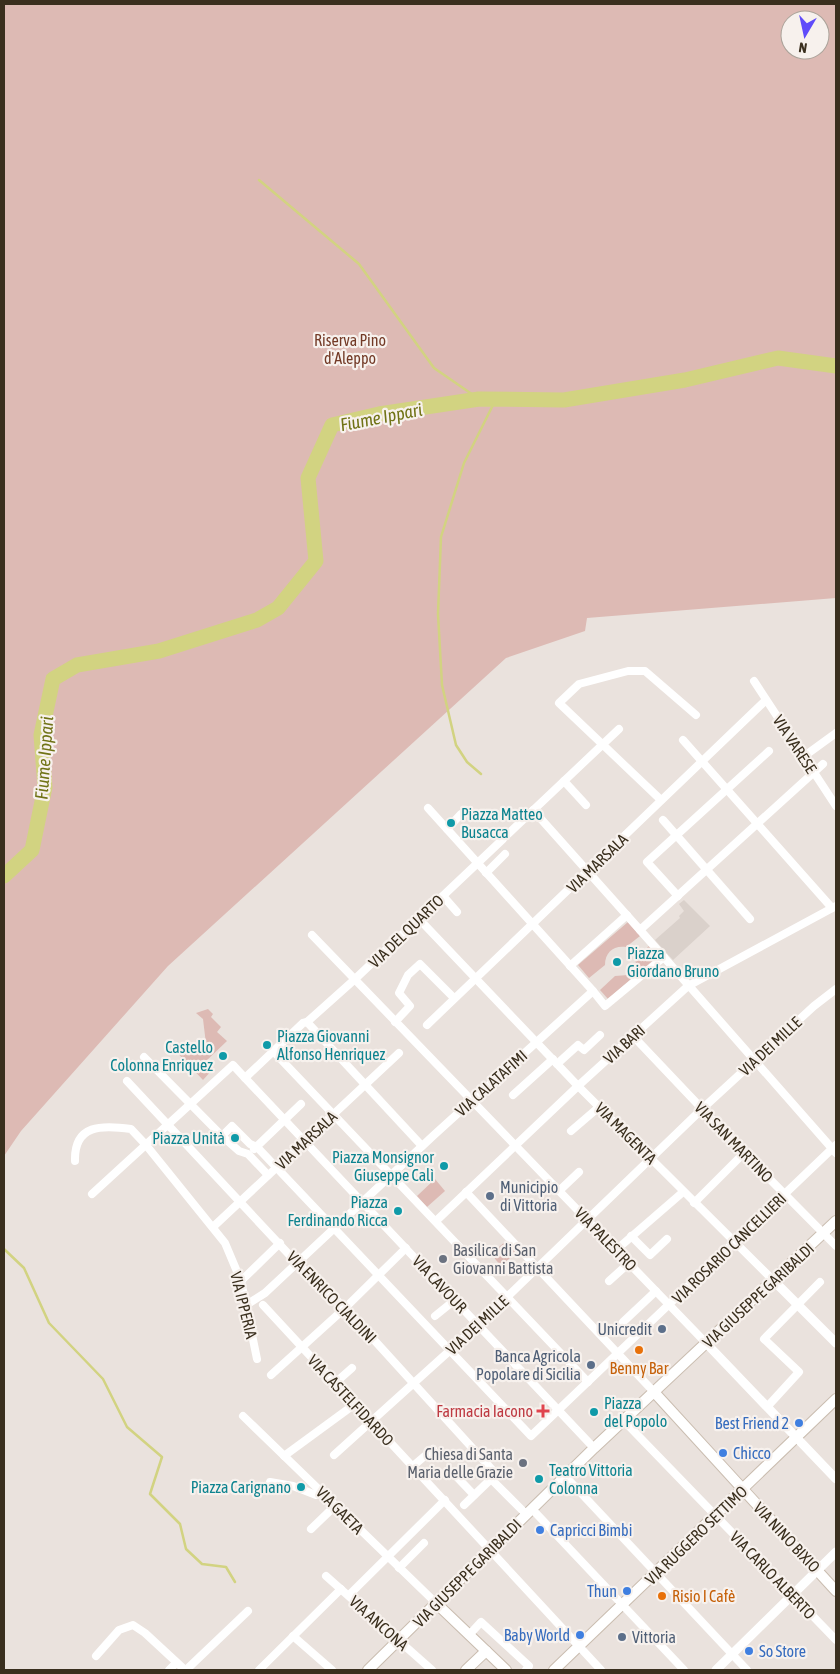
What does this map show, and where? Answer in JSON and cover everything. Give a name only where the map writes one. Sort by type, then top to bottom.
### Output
[{"type":"main road","name":"VIA GIUSEPPE GARIBALDI","points":[[368,1670],[594,1448],[625,1422],[836,1221]]},
{"type":"main road","name":"VIA NINO BIXIO","points":[[656,1392],[836,1591]]},
{"type":"main road","name":"VIA RUGGERO SETTIMO","points":[[554,1670],[836,1399]]},
{"type":"main road","points":[[437,1604],[506,1670]]},
{"type":"main road","points":[[466,1670],[486,1651]]},
{"type":"street","points":[[661,800],[559,703],[579,684],[628,671],[645,671],[696,715]]},
{"type":"street","name":"VIA VARESE","points":[[754,681],[836,806]]},
{"type":"street","name":"VIA MARSALA","points":[[427,1025],[766,700]]},
{"type":"street","name":"VIA DEL QUARTO","points":[[247,1080],[303,1023],[307,1022],[420,919],[619,729]]},
{"type":"street","points":[[803,757],[836,734]]},
{"type":"street","points":[[683,740],[834,907]]},
{"type":"street","points":[[678,896],[647,862],[769,751]]},
{"type":"street","points":[[642,929],[823,764]]},
{"type":"street","points":[[564,781],[586,805]]},
{"type":"street","points":[[428,808],[569,965],[591,994],[605,1006],[665,959]]},
{"type":"street","points":[[533,810],[626,914],[642,929],[688,986],[835,1149]]},
{"type":"street","points":[[447,829],[461,814]]},
{"type":"street","points":[[662,820],[750,919]]},
{"type":"street","points":[[486,873],[505,854]]},
{"type":"street","points":[[443,896],[457,912]]},
{"type":"street","name":"VIA BARI","points":[[437,1221],[578,1086],[688,986],[834,907]]},
{"type":"street","points":[[569,965],[626,914]]},
{"type":"street","name":"VIA MAGENTA","points":[[420,919],[578,1086],[836,1343]]},
{"type":"street","name":"VIA PALESTRO","points":[[312,935],[471,1102],[670,1304],[836,1479]]},
{"type":"street","points":[[395,1022],[410,1006],[399,993],[408,975],[420,964],[454,998]]},
{"type":"street","name":"VIA DEI MILLE","points":[[334,1455],[371,1420],[450,1352],[650,1158],[814,1006],[836,988]]},
{"type":"street","name":"VIA CALATAFIMI","points":[[360,1201],[591,994]]},
{"type":"street","points":[[307,1022],[422,1146]]},
{"type":"street","points":[[513,1095],[578,1045],[584,1050],[600,1035]]},
{"type":"street","name":"VIA SAN MARTINO","points":[[633,1036],[744,1153],[836,1246]]},
{"type":"street","points":[[275,1053],[391,1172],[586,1380]]},
{"type":"street","name":"VIA MARSALA","points":[[213,1227],[399,1053]]},
{"type":"street","points":[[144,1057],[220,1133],[239,1151],[248,1154],[268,1175]]},
{"type":"street","points":[[92,1194],[233,1065],[360,1201],[266,1292],[246,1305]]},
{"type":"street","name":"VIA ENRICO CIALDINI","points":[[126,1081],[241,1201],[296,1262],[345,1308],[496,1474],[492,1479],[529,1511],[623,1604],[684,1670]]},
{"type":"street","points":[[248,1154],[301,1104]]},
{"type":"street","points":[[571,1131],[599,1107]]},
{"type":"street","points":[[220,1133],[232,1126],[250,1144],[258,1146],[450,1352]]},
{"type":"street","name":"VIA IPPERIA","points":[[75,1160],[76,1143],[80,1137],[96,1127],[130,1129],[146,1145],[225,1242],[241,1281],[257,1358]]},
{"type":"street","name":"VIA ROSARIO CANCELLIERI","points":[[450,1352],[531,1436],[586,1380],[835,1149]]},
{"type":"street","points":[[694,1203],[744,1153]]},
{"type":"street","points":[[559,1191],[579,1172]]},
{"type":"street","points":[[466,1192],[656,1392]]},
{"type":"street","points":[[616,1250],[684,1192]]},
{"type":"street","name":"VIA CAVOUR","points":[[360,1201],[405,1250],[456,1299],[477,1326],[594,1448]]},
{"type":"street","points":[[631,1236],[650,1255],[667,1239]]},
{"type":"street","points":[[241,1281],[280,1243]]},
{"type":"street","points":[[270,1375],[345,1308],[405,1250]]},
{"type":"street","points":[[609,1281],[629,1263]]},
{"type":"street","points":[[767,1407],[799,1372],[764,1339],[820,1282]]},
{"type":"street","points":[[623,1322],[656,1291]]},
{"type":"street","points":[[435,1316],[456,1299]]},
{"type":"street","name":"VIA CASTELFIDARDO","points":[[263,1306],[371,1420],[601,1670]]},
{"type":"street","points":[[335,1383],[352,1368]]},
{"type":"street","points":[[284,1456],[355,1404]]},
{"type":"street","name":"VIA GAETA","points":[[243,1416],[437,1604]]},
{"type":"street","name":"VIA CARLO ALBERTO","points":[[625,1422],[836,1640]]},
{"type":"street","points":[[413,1466],[433,1450]]},
{"type":"street","points":[[454,1474],[474,1495]]},
{"type":"street","points":[[565,1476],[747,1670]]},
{"type":"street","points":[[464,1505],[492,1479]]},
{"type":"street","points":[[270,1482],[293,1486],[316,1494],[322,1493]]},
{"type":"street","points":[[349,1595],[445,1500]]},
{"type":"street","points":[[311,1529],[335,1506]]},
{"type":"street","points":[[399,1568],[424,1543]]},
{"type":"street","points":[[716,1670],[836,1552]]},
{"type":"street","name":"VIA ANCONA","points":[[326,1576],[432,1670]]},
{"type":"street","points":[[259,1670],[340,1588]]},
{"type":"street","points":[[96,1656],[119,1630],[132,1626],[146,1633],[185,1670],[248,1611]]},
{"type":"street","points":[[469,1635],[481,1622],[530,1666],[526,1670]]},
{"type":"street","points":[[293,1636],[332,1670]]},
{"type":"street","points":[[418,1670],[421,1661]]},
{"type":"street","points":[[169,1670],[176,1663]]},
{"type":"shaded area","points":[[684,900],[710,926],[673,960],[655,940],[680,918],[679,916],[684,911],[679,904]]},
{"type":"green space","name":"Riserva Pino d'Aleppo","points":[[4,4],[836,4],[836,598],[587,618],[585,631],[506,658],[168,966],[21,1131],[4,1156]]},
{"type":"green space","points":[[628,922],[640,936],[626,947],[618,947],[611,950],[605,960],[605,965],[589,978],[578,965]]},
{"type":"green space","points":[[649,946],[657,957],[636,975],[632,971],[636,964],[635,957]]},
{"type":"green space","points":[[628,975],[631,979],[608,999],[600,990],[615,976]]},
{"type":"green space","points":[[208,1009],[213,1014],[211,1017],[221,1027],[217,1032],[227,1041],[205,1062],[212,1070],[203,1080],[171,1046],[175,1042],[203,1048],[206,1044],[203,1019],[196,1013]]},
{"type":"green space","points":[[435,1179],[445,1191],[427,1207],[417,1196]]},
{"type":"green space","points":[[507,1240],[518,1251],[501,1266],[491,1254]]},
{"type":"waterway","points":[[259,180],[359,264],[434,368],[479,399]]},
{"type":"waterway","name":"Fiume Ippari","points":[[4,876],[32,850],[45,787],[41,735],[53,679],[77,665],[159,651],[257,620],[278,608],[316,561],[308,478],[332,425],[379,414],[479,399],[564,400],[685,380],[778,358],[836,366]]},
{"type":"waterway","points":[[481,774],[467,762],[456,745],[442,685],[438,614],[441,537],[464,463],[496,399]]},
{"type":"waterway","points":[[4,1249],[24,1268],[49,1323],[103,1379],[127,1427],[162,1457],[150,1494],[180,1524],[186,1549],[202,1564],[226,1567],[235,1582]]},
{"type":"place","name":"Piazza Matteo Busacca","points":[[451,823]]},
{"type":"place","name":"Piazza Giordano Bruno","points":[[617,962]]},
{"type":"place","name":"Piazza Giovanni Alfonso Henriquez","points":[[267,1045]]},
{"type":"place","name":"Castello Colonna Enriquez","points":[[223,1056]]},
{"type":"place","name":"Piazza Unità","points":[[235,1138]]},
{"type":"place","name":"Piazza Monsignor Giuseppe Calì","points":[[444,1166]]},
{"type":"place","name":"Municipio di Vittoria","points":[[490,1196]]},
{"type":"place","name":"Piazza Ferdinando Ricca","points":[[398,1211]]},
{"type":"place","name":"Basilica di San Giovanni Battista","points":[[443,1259]]},
{"type":"place","name":"Unicredit","points":[[662,1329]]},
{"type":"place","name":"Benny Bar","points":[[639,1350]]},
{"type":"place","name":"Banca Agricola Popolare di Sicilia","points":[[591,1365]]},
{"type":"place","name":"Farmacia Iacono","points":[[543,1411]]},
{"type":"place","name":"Piazza del Popolo","points":[[594,1412]]},
{"type":"place","name":"Best Friend 2","points":[[799,1423]]},
{"type":"place","name":"Chicco","points":[[723,1453]]},
{"type":"place","name":"Chiesa di Santa Maria delle Grazie","points":[[523,1463]]},
{"type":"place","name":"Teatro Vittoria Colonna","points":[[539,1479]]},
{"type":"place","name":"Piazza Carignano","points":[[301,1487]]},
{"type":"place","name":"Capricci Bimbi","points":[[540,1530]]},
{"type":"place","name":"Thun","points":[[627,1591]]},
{"type":"place","name":"Risio I Cafè","points":[[662,1596]]},
{"type":"place","name":"Baby World","points":[[580,1635]]},
{"type":"place","name":"Vittoria","points":[[622,1637]]},
{"type":"place","name":"So Store","points":[[749,1651]]}]
